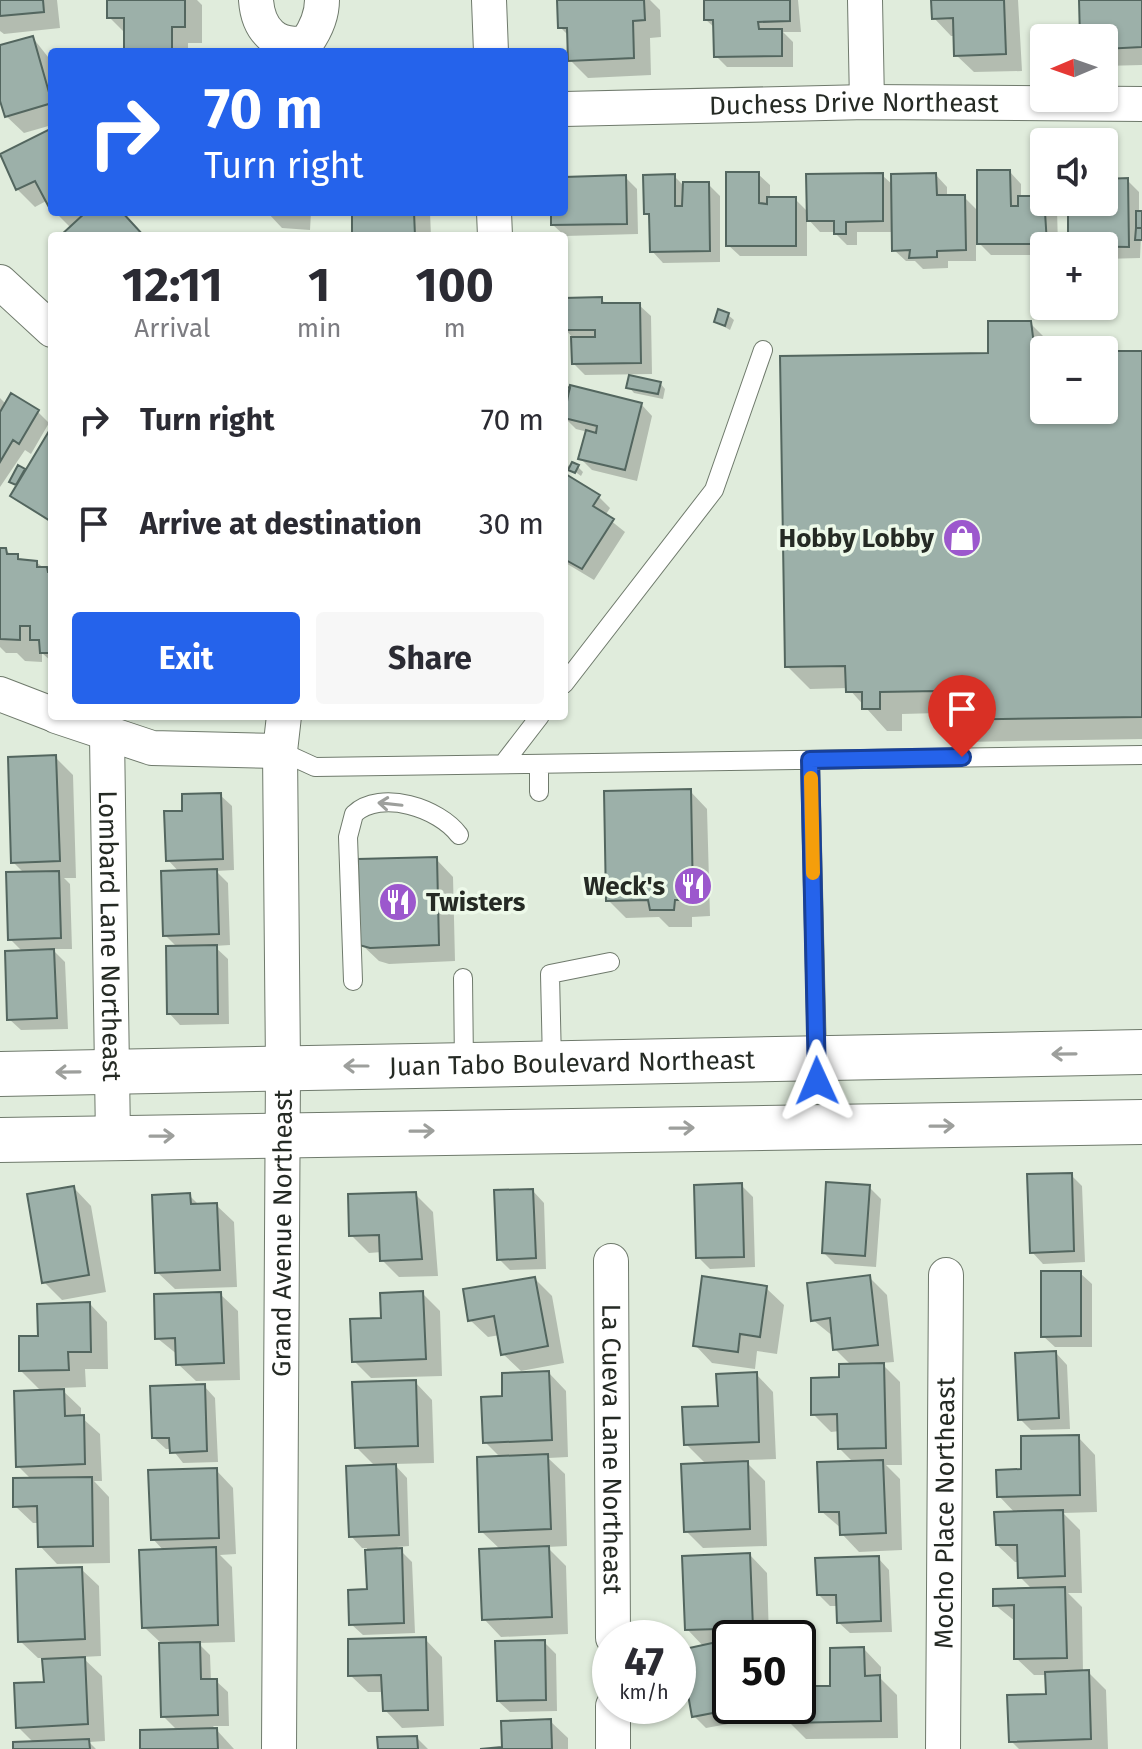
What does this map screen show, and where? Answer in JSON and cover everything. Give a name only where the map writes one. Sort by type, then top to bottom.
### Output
[{"type":"main road","name":"Juan Tabo Boulevard Northeast","points":[[0,1074],[1142,1052]]},
{"type":"main road","points":[[817,1059],[819,1127]]},
{"type":"main road","points":[[0,1140],[282,1133],[1142,1122]]},
{"type":"street","points":[[256,0],[257,18],[265,30],[279,42],[293,45],[307,42],[322,11],[322,0]]},
{"type":"street","points":[[489,0],[491,48]]},
{"type":"street","points":[[865,0],[867,102]]},
{"type":"street","name":"Duchess Drive Northeast","points":[[568,109],[867,102],[1142,104]]},
{"type":"street","points":[[0,282],[48,326]]},
{"type":"street","points":[[0,694],[48,713]]},
{"type":"street","points":[[67,720],[107,736],[152,748],[280,751]]},
{"type":"street","name":"Grand Avenue Northeast","points":[[279,1749],[283,1067],[280,751],[284,720]]},
{"type":"street","name":"Lombard Lane Northeast","points":[[107,736],[113,1138]]},
{"type":"street","name":"La Cueva Lane Northeast","points":[[611,1261],[613,1620]]},
{"type":"street","name":"Mocho Place Northeast","points":[[943,1749],[946,1275]]},
{"type":"street","points":[[613,1724],[613,1749]]},
{"type":"lane","points":[[568,679],[714,490],[763,350]]},
{"type":"lane","points":[[503,764],[537,720]]},
{"type":"lane","points":[[280,751],[315,767],[1142,755]]},
{"type":"lane","points":[[810,760],[817,1059]]},
{"type":"lane","points":[[539,764],[539,792]]},
{"type":"lane","points":[[353,981],[348,837],[354,814],[369,803],[401,805],[448,821],[459,835]]},
{"type":"lane","points":[[552,1063],[550,974],[610,962]]},
{"type":"lane","points":[[463,978],[464,1065]]},
{"type":"building","points":[[0,0],[43,0],[44,12],[0,16]]},
{"type":"building","points":[[107,0],[185,0],[185,27],[172,27],[172,48],[124,48],[124,18],[107,18]]},
{"type":"building","points":[[557,0],[644,0],[645,20],[633,21],[634,58],[568,61],[567,28],[558,28]]},
{"type":"building","points":[[704,0],[790,0],[790,21],[758,22],[759,29],[782,29],[782,56],[714,57],[713,20],[704,20]]},
{"type":"building","points":[[931,0],[1004,0],[1006,54],[954,56],[953,18],[932,19]]},
{"type":"building","points":[[1079,0],[1142,0],[1142,47],[1118,48],[1118,24],[1080,24]]},
{"type":"building","points":[[33,36],[48,89],[48,104],[5,117],[0,101],[0,45]]},
{"type":"building","points":[[48,130],[48,205],[35,181],[16,190],[0,154]]},
{"type":"building","points":[[977,170],[1010,170],[1011,206],[1018,206],[1018,196],[1030,196],[1030,216],[1045,216],[1046,232],[1030,232],[1030,244],[977,244]]},
{"type":"building","points":[[726,172],[759,172],[759,203],[767,204],[767,197],[796,197],[796,246],[726,246]]},
{"type":"building","points":[[883,173],[883,221],[846,222],[846,234],[834,234],[834,221],[807,221],[806,174]]},
{"type":"building","points":[[936,173],[937,195],[965,195],[966,250],[937,251],[937,257],[909,258],[910,250],[892,251],[891,174]]},
{"type":"building","points":[[675,174],[675,206],[682,206],[683,182],[709,182],[710,251],[650,252],[649,214],[644,214],[643,175]]},
{"type":"building","points":[[626,175],[627,224],[551,225],[551,216],[568,216],[568,177]]},
{"type":"building","points":[[1118,178],[1128,178],[1129,247],[1118,247],[1118,232],[1068,232],[1068,216],[1118,216]]},
{"type":"building","points":[[1136,211],[1142,211],[1142,228],[1136,228]]},
{"type":"building","points":[[82,216],[126,216],[140,232],[64,232]]},
{"type":"building","points":[[352,216],[414,216],[415,232],[352,232]]},
{"type":"building","points":[[1136,228],[1142,228],[1142,240],[1135,240]]},
{"type":"building","points":[[602,297],[602,303],[640,303],[641,363],[572,364],[571,337],[595,337],[595,330],[568,330],[568,298]]},
{"type":"building","points":[[718,309],[729,313],[725,326],[714,322]]},
{"type":"building","name":"Hobby Lobby","points":[[988,321],[1031,321],[1030,424],[1118,424],[1118,351],[1142,351],[1142,717],[938,720],[937,691],[880,692],[880,709],[862,709],[862,692],[846,692],[845,666],[785,667],[780,356],[988,353]]},
{"type":"building","points":[[629,375],[661,382],[658,394],[626,388]]},
{"type":"building","points":[[570,385],[642,403],[625,470],[578,459],[586,430],[596,433],[597,426],[568,419]]},
{"type":"building","points":[[11,393],[39,410],[19,444],[13,440],[0,462],[0,412]]},
{"type":"building","points":[[48,433],[48,520],[10,496]]},
{"type":"building","points":[[572,462],[579,465],[575,473],[568,470]]},
{"type":"building","points":[[18,465],[25,469],[16,485],[9,482]]},
{"type":"building","points":[[568,475],[600,495],[593,506],[614,519],[582,569],[568,561]]},
{"type":"building","points":[[0,548],[6,548],[7,554],[18,554],[18,559],[37,561],[37,567],[47,567],[48,653],[40,653],[39,640],[30,640],[30,626],[20,626],[20,640],[0,639]]},
{"type":"building","points":[[56,755],[60,861],[11,863],[8,757]]},
{"type":"building","points":[[691,789],[693,900],[675,900],[674,910],[650,910],[648,900],[606,901],[604,791]]},
{"type":"building","points":[[221,793],[223,859],[166,861],[164,811],[182,811],[182,794]]},
{"type":"building","name":"Twisters","points":[[437,857],[439,945],[370,948],[359,945],[358,859]]},
{"type":"building","points":[[217,869],[219,934],[163,936],[161,871]]},
{"type":"building","points":[[59,871],[61,938],[8,940],[6,872]]},
{"type":"building","points":[[217,945],[218,1014],[167,1014],[166,946]]},
{"type":"building","points":[[54,949],[57,1018],[7,1020],[5,951]]},
{"type":"building","points":[[1072,1173],[1074,1251],[1030,1253],[1027,1174]]},
{"type":"building","points":[[826,1182],[870,1185],[865,1256],[822,1253]]},
{"type":"building","points":[[742,1183],[744,1257],[696,1258],[694,1185]]},
{"type":"building","points":[[74,1186],[89,1275],[42,1283],[27,1194]]},
{"type":"building","points":[[533,1189],[536,1258],[497,1260],[494,1190]]},
{"type":"building","points":[[416,1192],[422,1259],[380,1261],[379,1235],[349,1236],[348,1194]]},
{"type":"building","points":[[190,1193],[191,1204],[217,1203],[220,1270],[155,1273],[152,1195]]},
{"type":"building","points":[[1041,1271],[1081,1271],[1081,1336],[1041,1337]]},
{"type":"building","points":[[870,1275],[878,1345],[833,1350],[830,1318],[811,1321],[807,1283]]},
{"type":"building","points":[[702,1276],[767,1286],[760,1337],[740,1334],[738,1352],[693,1346]]},
{"type":"building","points":[[535,1277],[548,1346],[501,1355],[494,1316],[468,1321],[463,1289]]},
{"type":"building","points":[[423,1291],[426,1359],[352,1362],[350,1319],[381,1318],[380,1293]]},
{"type":"building","points":[[221,1292],[224,1363],[176,1365],[175,1338],[155,1339],[154,1294]]},
{"type":"building","points":[[90,1302],[91,1352],[68,1352],[69,1370],[19,1371],[19,1336],[38,1336],[37,1304]]},
{"type":"building","points":[[1056,1351],[1059,1418],[1018,1420],[1015,1353]]},
{"type":"building","points":[[884,1363],[886,1448],[838,1449],[837,1414],[811,1415],[811,1378],[839,1377],[839,1364]]},
{"type":"building","points":[[549,1371],[552,1440],[483,1443],[481,1397],[502,1396],[502,1373]]},
{"type":"building","points":[[757,1372],[759,1442],[684,1445],[682,1407],[718,1406],[716,1374]]},
{"type":"building","points":[[416,1380],[418,1446],[355,1448],[352,1382]]},
{"type":"building","points":[[205,1384],[207,1451],[170,1453],[169,1438],[152,1438],[150,1386]]},
{"type":"building","points":[[64,1389],[65,1416],[84,1415],[85,1464],[16,1467],[14,1391]]},
{"type":"building","points":[[1079,1435],[1080,1495],[997,1497],[996,1470],[1021,1469],[1021,1436]]},
{"type":"building","points":[[548,1454],[551,1529],[479,1532],[477,1457]]},
{"type":"building","points":[[883,1460],[886,1533],[840,1535],[839,1512],[819,1512],[817,1462]]},
{"type":"building","points":[[748,1461],[750,1529],[684,1532],[681,1464]]},
{"type":"building","points":[[396,1464],[399,1535],[349,1537],[346,1466]]},
{"type":"building","points":[[217,1468],[219,1538],[151,1540],[148,1470]]},
{"type":"building","points":[[92,1477],[93,1546],[38,1547],[37,1506],[13,1507],[13,1478]]},
{"type":"building","points":[[1063,1510],[1065,1576],[1018,1578],[1017,1545],[996,1545],[994,1512]]},
{"type":"building","points":[[549,1546],[552,1617],[482,1620],[479,1549]]},
{"type":"building","points":[[216,1547],[218,1625],[142,1628],[139,1550]]},
{"type":"building","points":[[402,1548],[404,1623],[349,1625],[348,1590],[367,1589],[365,1550]]},
{"type":"building","points":[[750,1553],[753,1620],[712,1620],[712,1629],[696,1630],[696,1620],[685,1620],[682,1556]]},
{"type":"building","points":[[879,1556],[881,1621],[837,1623],[836,1595],[817,1595],[815,1558]]},
{"type":"building","points":[[82,1567],[85,1639],[18,1642],[16,1569]]},
{"type":"building","points":[[1065,1587],[1067,1658],[1014,1659],[1014,1605],[993,1606],[993,1589]]},
{"type":"building","points":[[426,1637],[428,1710],[383,1711],[381,1675],[348,1676],[348,1639]]},
{"type":"building","points":[[545,1640],[546,1700],[497,1701],[495,1641]]},
{"type":"building","points":[[200,1642],[201,1679],[217,1679],[218,1715],[161,1717],[159,1643]]},
{"type":"building","points":[[712,1643],[712,1713],[696,1716],[696,1647]]},
{"type":"building","points":[[864,1647],[865,1676],[880,1675],[881,1721],[816,1722],[816,1686],[830,1686],[830,1648]]},
{"type":"building","points":[[85,1657],[88,1724],[16,1728],[14,1683],[44,1682],[42,1659]]},
{"type":"building","points":[[1089,1670],[1091,1739],[1009,1742],[1007,1695],[1046,1694],[1045,1672]]},
{"type":"building","points":[[551,1719],[552,1749],[480,1749],[502,1747],[501,1721]]},
{"type":"building","points":[[217,1728],[218,1749],[140,1749],[140,1730]]},
{"type":"building","points":[[417,1736],[418,1749],[378,1749],[377,1737]]},
{"type":"building","points":[[89,1739],[90,1749],[13,1749],[13,1742]]},
{"type":"slow traffic","points":[[811,778],[813,873]]},
{"type":"place","name":"Hobby Lobby","points":[[962,538]]},
{"type":"place","name":"Weck's","points":[[693,886]]},
{"type":"place","name":"Twisters","points":[[398,902]]},
{"type":"route","points":[[817,1081],[810,760],[962,757]]}]
